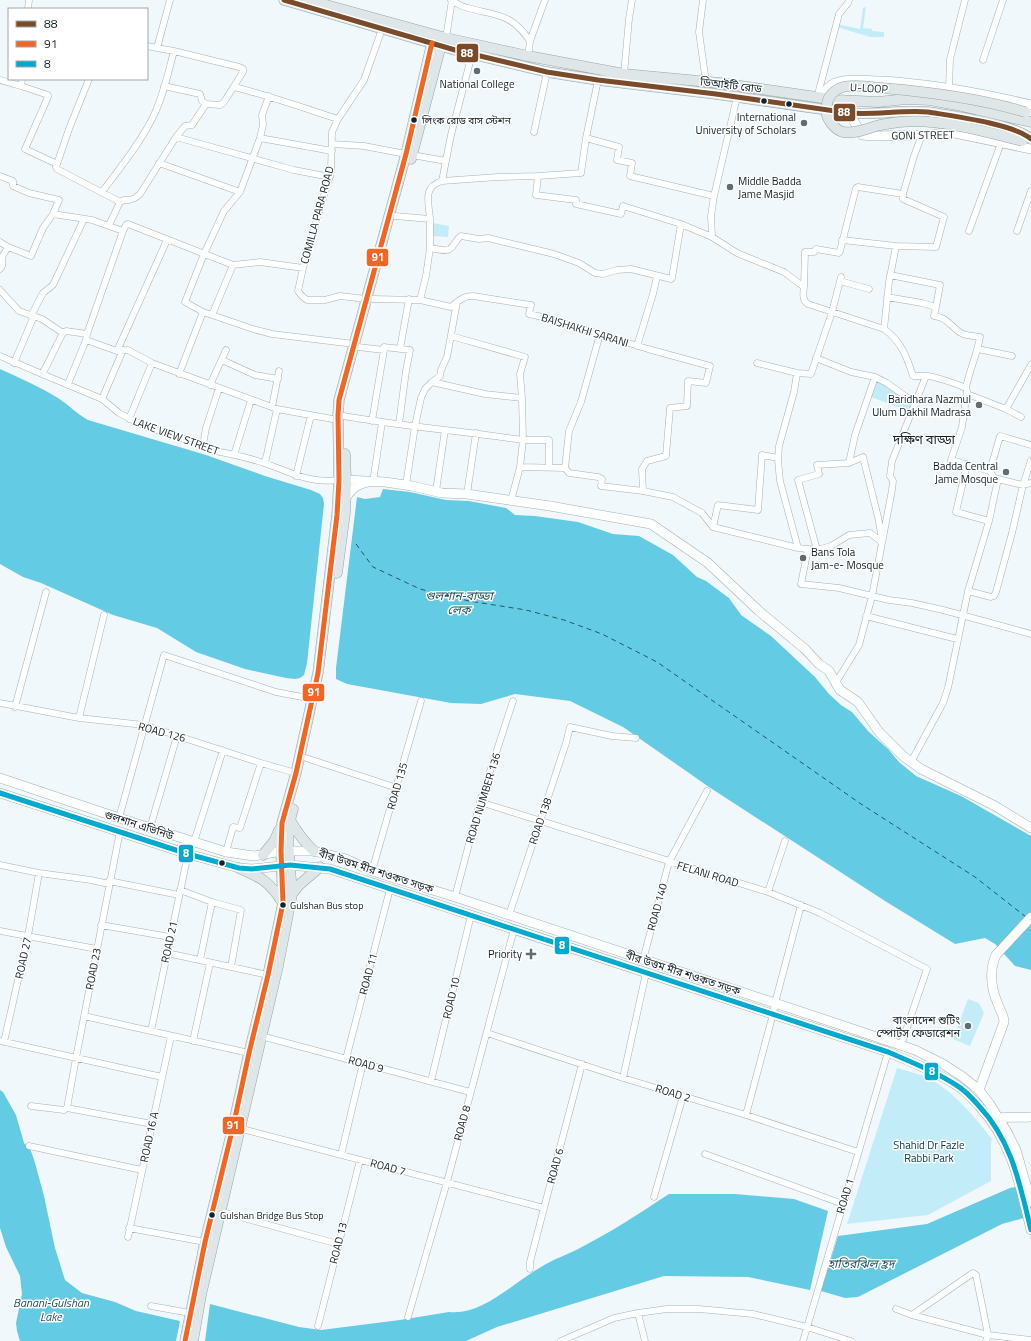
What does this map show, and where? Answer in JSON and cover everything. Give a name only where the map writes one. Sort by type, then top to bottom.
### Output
[{"type":"main road","points":[[284,0],[382,29],[438,40]]},
{"type":"main road","points":[[308,0],[438,40]]},
{"type":"main road","points":[[370,299],[438,40]]},
{"type":"main road","name":"ডিআইটি রোড","points":[[438,40],[472,54],[548,72],[849,113],[860,114],[918,111],[933,113],[1001,126],[1022,133],[1028,141]]},
{"type":"main road","name":"ডিআইটি রোড","points":[[438,40],[624,74],[766,89],[853,102],[878,102],[906,99],[930,100],[1031,122]]},
{"type":"main road","points":[[524,66],[527,56]]},
{"type":"main road","points":[[819,98],[834,84],[854,81],[900,82],[949,88],[1029,111]]},
{"type":"main road","name":"U-LOOP","points":[[1028,141],[961,127],[924,122],[889,123],[853,132],[839,131],[832,125],[827,116],[826,107],[828,100],[834,92],[843,87],[856,86],[953,96],[1029,111]]},
{"type":"main road","name":"GONI STREET","points":[[849,113],[862,135],[932,135],[950,132],[1031,149]]},
{"type":"main road","points":[[262,855],[275,840],[286,821],[306,758],[323,674],[345,513],[339,417],[356,345],[395,216],[409,155]]},
{"type":"main road","points":[[342,480],[360,480],[406,485],[436,491],[550,506],[651,524],[708,563],[759,611],[805,649],[819,664],[829,671],[835,684],[840,690],[858,702],[879,732],[911,762],[941,780],[995,806],[1031,828]]},
{"type":"main road","points":[[192,1341],[216,1210],[278,966],[292,894],[286,865],[285,851],[288,842],[286,821],[318,673],[336,515],[342,480]]},
{"type":"main road","points":[[345,499],[352,489],[360,484],[371,482]]},
{"type":"main road","name":"গুলশান এভিনিউ","points":[[0,778],[226,852],[248,856],[285,851]]},
{"type":"main road","name":"গুলশান এভিনিউ","points":[[0,793],[188,854],[239,868],[252,869],[286,865]]},
{"type":"main road","points":[[286,821],[314,851]]},
{"type":"main road","name":"বীর উত্তম মীর শওকত সড়ক","points":[[285,851],[314,851],[346,859],[372,871],[509,914],[901,1045],[943,1064],[979,1090],[995,1119],[1016,1150],[1022,1181]]},
{"type":"main road","points":[[236,1128],[249,1053],[268,975],[283,903],[286,865]]},
{"type":"main road","name":"বীর উত্তম মীর শওকত সড়ক","points":[[286,865],[330,869],[888,1052],[958,1086],[995,1119]]},
{"type":"main road","points":[[292,894],[320,867]]},
{"type":"main road","points":[[239,868],[264,880],[274,889],[283,903]]},
{"type":"main road","points":[[509,914],[514,929]]},
{"type":"main road","points":[[979,1090],[1004,1022],[1003,1014],[994,996],[992,985],[993,962],[1031,917]]},
{"type":"main road","points":[[998,956],[1031,925]]},
{"type":"main road","points":[[995,1119],[1031,1117]]},
{"type":"main road","points":[[1022,1181],[1031,1202]]},
{"type":"main road","points":[[1022,1181],[1031,1229]]},
{"type":"main road","points":[[185,1341],[205,1242],[216,1210]]},
{"type":"street","points":[[157,48],[170,0]]},
{"type":"street","points":[[438,40],[452,0],[466,8],[508,19],[523,30],[530,41]]},
{"type":"street","points":[[527,56],[530,41],[545,0]]},
{"type":"street","points":[[624,74],[632,0]]},
{"type":"street","points":[[703,0],[698,32],[706,82]]},
{"type":"street","points":[[819,98],[839,14],[849,0]]},
{"type":"street","points":[[949,88],[950,59],[966,0]]},
{"type":"street","points":[[983,60],[1003,0]]},
{"type":"street","name":"COMILLA PARA ROAD","points":[[370,299],[337,296],[325,300],[308,300],[298,291],[303,268],[332,171],[332,132],[338,119],[364,80],[382,29]]},
{"type":"street","points":[[148,46],[174,51],[243,69],[243,72],[234,87],[224,102],[220,105],[206,104],[202,102],[200,94],[164,86]]},
{"type":"street","points":[[102,192],[140,139],[153,118],[174,51]]},
{"type":"street","points":[[442,181],[472,54]]},
{"type":"street","points":[[534,132],[548,72]]},
{"type":"street","points":[[0,80],[48,95],[25,149],[57,164]]},
{"type":"street","points":[[21,86],[22,80]]},
{"type":"street","points":[[89,80],[69,129],[57,164],[57,169],[120,202]]},
{"type":"street","points":[[370,299],[420,300],[426,276],[430,248],[428,196],[433,184],[442,181],[581,173],[586,138],[598,80]]},
{"type":"street","points":[[234,87],[269,96],[338,119]]},
{"type":"street","points":[[269,96],[262,115],[263,125],[260,138],[240,192],[224,211],[204,254],[185,302],[203,312],[272,334],[384,350]]},
{"type":"street","points":[[712,237],[710,216],[737,97]]},
{"type":"street","points":[[108,225],[120,202],[135,198],[140,194],[176,137],[185,126],[192,125],[206,104]]},
{"type":"street","points":[[842,240],[896,246],[936,247],[944,218],[903,199],[903,194],[914,156],[922,135]]},
{"type":"street","points":[[176,137],[294,170],[330,177]]},
{"type":"street","points":[[260,138],[332,151]]},
{"type":"street","points":[[586,138],[619,147],[617,160],[632,163],[630,176],[714,196]]},
{"type":"street","points":[[969,231],[1001,143]]},
{"type":"street","points":[[332,144],[364,146],[446,161]]},
{"type":"street","points":[[159,163],[240,192]]},
{"type":"street","points":[[0,176],[13,180],[13,186],[29,193],[59,200],[53,214],[42,228],[31,256],[8,247],[0,242]]},
{"type":"street","points":[[538,176],[536,195],[576,200],[576,204],[621,214],[623,206],[681,224],[712,237],[738,253],[784,272],[804,287]]},
{"type":"street","points":[[903,194],[858,187],[856,188],[839,253],[816,249],[814,252],[805,252],[803,292],[805,303],[884,329],[893,335],[901,345],[912,376],[930,375],[947,382],[953,382],[967,391],[1021,417]]},
{"type":"street","points":[[1017,231],[1031,191]]},
{"type":"street","points":[[53,214],[84,219],[108,225],[123,231]]},
{"type":"street","points":[[395,216],[430,219]]},
{"type":"street","points":[[14,363],[32,316],[43,293],[53,285],[84,219]]},
{"type":"street","points":[[68,384],[87,337],[126,225],[130,224],[233,265],[260,262],[303,268]]},
{"type":"street","points":[[430,248],[450,249],[461,236],[479,239],[488,238],[554,254],[580,263],[596,273],[603,274],[617,270],[631,269],[671,279],[681,224]]},
{"type":"street","points":[[102,399],[120,351],[167,240]]},
{"type":"street","points":[[884,329],[890,275],[896,246]]},
{"type":"street","points":[[0,269],[2,266],[2,257],[8,247]]},
{"type":"street","points":[[212,315],[233,265]]},
{"type":"street","points":[[890,275],[940,285],[934,316],[940,316],[948,321],[962,334],[980,337],[978,349],[969,373],[962,427],[951,460],[990,470]]},
{"type":"street","points":[[637,346],[657,276]]},
{"type":"street","points":[[757,363],[797,373],[811,374],[832,312],[841,279],[869,289]]},
{"type":"street","points":[[0,290],[19,311],[42,319],[63,333]]},
{"type":"street","name":"BAISHAKHI SARANI","points":[[420,300],[451,307],[460,299],[473,296],[531,305],[529,314],[551,319],[637,346],[710,366],[706,383],[688,381],[687,406],[670,408],[666,456],[647,461],[642,469],[644,491]]},
{"type":"street","points":[[887,297],[936,307]]},
{"type":"street","points":[[400,349],[409,300]]},
{"type":"street","points":[[406,485],[421,398],[425,389],[440,376],[447,357],[457,302]]},
{"type":"street","points":[[179,374],[203,312]]},
{"type":"street","points":[[42,374],[48,364],[53,350],[63,333],[66,331],[87,337],[120,351],[128,350],[152,363],[179,374],[275,408],[311,415],[476,433],[523,440],[549,440],[549,468]]},
{"type":"street","points":[[600,334],[581,402],[568,431],[565,468],[568,473],[598,477],[602,479],[601,486],[644,491],[673,497],[702,512],[713,527],[798,548],[817,550],[831,546],[849,535],[870,533],[882,542]]},
{"type":"street","points":[[451,336],[525,357],[520,374],[523,440],[520,467],[511,500]]},
{"type":"street","points":[[372,421],[384,347],[410,350],[399,424]]},
{"type":"street","points":[[978,349],[1012,356]]},
{"type":"street","points":[[210,385],[226,350]]},
{"type":"street","name":"LAKE VIEW STREET","points":[[0,356],[102,399],[129,419],[144,426],[203,445],[209,450],[265,463],[296,476],[326,482],[342,480]]},
{"type":"street","points":[[816,358],[851,372],[874,377],[887,383],[916,404]]},
{"type":"street","points":[[222,360],[255,375],[278,380]]},
{"type":"street","points":[[129,419],[152,363]]},
{"type":"street","points":[[1006,409],[1031,365]]},
{"type":"street","points":[[265,463],[275,408],[279,371]]},
{"type":"street","points":[[797,373],[794,392],[779,446],[778,458],[780,481],[798,548]]},
{"type":"street","points":[[835,684],[859,645],[867,619],[866,616],[872,596],[892,490],[893,481],[890,476],[892,461],[926,376]]},
{"type":"street","points":[[849,463],[855,435],[874,377]]},
{"type":"street","points":[[432,382],[485,394],[522,398]]},
{"type":"street","points":[[203,445],[206,428],[219,388]]},
{"type":"street","points":[[234,455],[251,400]]},
{"type":"street","points":[[296,476],[311,415]]},
{"type":"street","points":[[371,482],[382,422]]},
{"type":"street","points":[[436,491],[445,430]]},
{"type":"street","points":[[466,494],[476,433]]},
{"type":"street","points":[[1031,445],[1000,436],[990,470],[994,478],[1023,485],[1031,483]]},
{"type":"street","points":[[713,527],[718,505],[758,510],[762,455],[778,458]]},
{"type":"street","points":[[817,550],[798,480],[819,474],[817,465],[849,463],[864,457],[878,517],[882,542]]},
{"type":"street","points":[[968,591],[991,597],[994,596],[996,592],[1023,485],[1031,460]]},
{"type":"street","points":[[967,464],[956,512],[989,521]]},
{"type":"street","points":[[520,467],[565,468]]},
{"type":"street","points":[[911,762],[943,703],[948,688],[968,591],[989,521],[998,479]]},
{"type":"street","points":[[808,549],[801,584],[839,588],[889,600],[912,603],[971,617],[1031,634]]},
{"type":"street","points":[[15,707],[46,592]]},
{"type":"street","points":[[79,718],[104,614]]},
{"type":"street","points":[[866,616],[958,639]]},
{"type":"street","points":[[119,818],[164,655],[269,690],[313,699]]},
{"type":"street","name":"ROAD NUMBER 136","points":[[455,897],[480,802],[513,700]]},
{"type":"street","name":"ROAD 135","points":[[372,871],[421,702]]},
{"type":"street","name":"ROAD 126","points":[[0,704],[79,718],[144,725],[296,773]]},
{"type":"street","name":"ROAD 138","points":[[509,914],[570,727],[612,736],[636,738]]},
{"type":"street","points":[[150,828],[177,736]]},
{"type":"street","points":[[194,842],[223,750]]},
{"type":"street","points":[[306,758],[397,788]]},
{"type":"street","points":[[226,852],[233,827],[240,828],[261,763]]},
{"type":"street","name":"ROAD 140","points":[[643,960],[669,862],[707,791]]},
{"type":"street","name":"FELANI ROAD","points":[[480,802],[539,822],[768,892],[820,913],[927,969],[901,1045]]},
{"type":"street","name":"ROAD 23","points":[[67,1108],[120,831]]},
{"type":"street","points":[[768,892],[785,841]]},
{"type":"street","name":"ROAD 21","points":[[151,1031],[188,854]]},
{"type":"street","points":[[0,865],[39,873],[180,892],[241,910],[231,967]]},
{"type":"street","name":"ROAD 27","points":[[2,1041],[28,936],[39,873]]},
{"type":"street","name":"ROAD 11","points":[[346,1059],[390,889]]},
{"type":"street","points":[[200,960],[212,902]]},
{"type":"street","points":[[746,1116],[775,1002],[802,905]]},
{"type":"street","name":"ROAD 10","points":[[431,1081],[470,915]]},
{"type":"street","points":[[101,925],[170,937]]},
{"type":"street","name":"ROAD 8","points":[[408,1317],[447,1182],[514,929]]},
{"type":"street","points":[[0,930],[97,949]]},
{"type":"street","points":[[167,953],[268,975]]},
{"type":"street","points":[[193,1041],[210,963]]},
{"type":"street","points":[[623,1078],[646,973]]},
{"type":"street","points":[[84,1016],[249,1053]]},
{"type":"street","name":"ROAD 2","points":[[487,1033],[623,1078],[858,1152]]},
{"type":"street","name":"ROAD 16 A","points":[[128,1237],[171,1036]]},
{"type":"street","name":"ROAD 9","points":[[261,1036],[470,1092]]},
{"type":"street","points":[[2,1041],[162,1077]]},
{"type":"street","name":"ROAD 1","points":[[803,1341],[888,1052]]},
{"type":"street","points":[[341,1155],[363,1063]]},
{"type":"street","name":"ROAD 6","points":[[530,1269],[530,1262],[582,1064]]},
{"type":"street","points":[[654,1197],[683,1096]]},
{"type":"street","points":[[31,1106],[64,1110],[67,1108],[152,1124]]},
{"type":"street","name":"ROAD 7","points":[[236,1128],[544,1208]]},
{"type":"street","points":[[29,1146],[142,1170]]},
{"type":"street","points":[[705,1154],[843,1204]]},
{"type":"street","name":"ROAD 13","points":[[318,1326],[360,1160]]},
{"type":"street","points":[[216,1210],[338,1244]]},
{"type":"street","points":[[129,1228],[205,1242]]},
{"type":"street","points":[[912,1315],[973,1273],[976,1274],[987,1338]]},
{"type":"street","points":[[151,1306],[190,1313]]},
{"type":"street","points":[[561,1341],[614,1318],[667,1309],[699,1309],[753,1314],[807,1327],[851,1341]]},
{"type":"street","points":[[896,1309],[987,1338],[1031,1340]]},
{"type":"street","points":[[638,1313],[646,1341]]},
{"type":"green space","points":[[866,7],[863,28],[872,29],[872,31],[884,32],[884,37],[870,37],[837,27],[837,24],[860,29],[863,8]]},
{"type":"green space","points":[[433,223],[449,226],[448,237],[433,236]]},
{"type":"green space","points":[[876,381],[886,384],[912,401],[909,411],[871,397]]},
{"type":"green space","name":"বাংলাদেশ শুটিং স্পোর্টস ফেডারেশন","points":[[968,999],[979,1003],[984,1013],[970,1046],[953,1039]]},
{"type":"green space","name":"Shahid Dr Fazle Rabbi Park","points":[[897,1068],[924,1076],[944,1088],[961,1103],[992,1139],[991,1181],[928,1215],[847,1224]]},
{"type":"water","points":[[0,369],[51,394],[88,420],[206,455],[320,494],[323,498],[324,504],[307,663],[304,675],[295,679],[286,678],[245,669],[196,652],[157,628],[113,615],[41,583],[23,577],[0,564]]},
{"type":"water","name":"গুলশান-বাড্ডা লেক","points":[[383,489],[410,492],[446,500],[469,501],[506,508],[515,515],[535,516],[578,522],[613,534],[639,536],[673,555],[697,577],[706,581],[729,598],[741,615],[771,636],[815,677],[829,694],[841,705],[852,712],[868,731],[888,749],[899,762],[916,776],[961,796],[1031,836],[1031,970],[1015,966],[995,944],[985,938],[955,944],[885,901],[709,787],[623,727],[570,701],[515,694],[481,704],[451,703],[347,684],[336,679],[336,668],[357,497],[365,499],[380,497]]},
{"type":"water","name":"Banani-Gulshan Lake","points":[[0,1090],[3,1092],[16,1115],[24,1143],[31,1151],[44,1196],[55,1248],[65,1280],[82,1293],[115,1302],[136,1311],[180,1321],[176,1341],[20,1341],[16,1323],[22,1294],[20,1276],[6,1247],[0,1228]]},
{"type":"water","name":"হাতিরঝিল হ্রদ","points":[[1031,1184],[1031,1216],[1002,1224],[858,1297],[845,1298],[821,1291],[838,1236],[927,1224],[1010,1188]]},
{"type":"water","points":[[669,1194],[735,1194],[794,1199],[828,1211],[810,1290],[748,1277],[664,1276],[497,1327],[466,1341],[205,1341],[210,1304],[299,1327],[321,1330],[449,1312],[461,1312],[474,1309],[497,1297],[546,1264],[580,1248],[614,1229]]},
{"type":"ferry route","points":[[356,544],[373,567],[420,589],[469,601],[526,610],[564,620],[602,634],[657,662],[861,804],[975,877],[1026,917]]},
{"type":"transit line","name":"88","points":[[284,0],[455,50],[547,72],[849,113],[928,112],[967,118],[997,125],[1011,129],[1031,139]]},
{"type":"transit line","name":"91","points":[[185,1341],[205,1242],[268,975],[283,903],[281,851],[282,823],[296,773],[318,673],[337,515],[339,480],[339,400],[406,154],[432,43]]},
{"type":"transit line","name":"8","points":[[0,793],[188,854],[239,868],[252,869],[290,865],[330,869],[888,1052],[931,1071],[959,1087],[971,1097],[990,1120],[1000,1134],[1013,1164],[1031,1230]]},
{"type":"place","name":"National College","points":[[477,71]]},
{"type":"place","name":"লিংক রোড বাস স্টেশন","points":[[414,120]]},
{"type":"place","name":"International University of Scholars","points":[[804,123]]},
{"type":"place","name":"Middle Badda Jame Masjid","points":[[730,187]]},
{"type":"place","name":"Baridhara Nazmul Ulum Dakhil Madrasa","points":[[979,405]]},
{"type":"place","name":"Badda Central Jame Mosque","points":[[1006,472]]},
{"type":"place","name":"Bans Tola Jam-e- Mosque","points":[[803,558]]},
{"type":"place","name":"Gulshan Bus stop","points":[[283,905]]},
{"type":"place","name":"Priority","points":[[531,954]]},
{"type":"place","name":"বাংলাদেশ শুটিং স্পোর্টস ফেডারেশন","points":[[968,1026]]},
{"type":"place","name":"Gulshan Bridge Bus Stop","points":[[212,1215]]},
{"type":"district","name":"দক্ষিণ বাড্ডা","points":[[924,439]]}]
